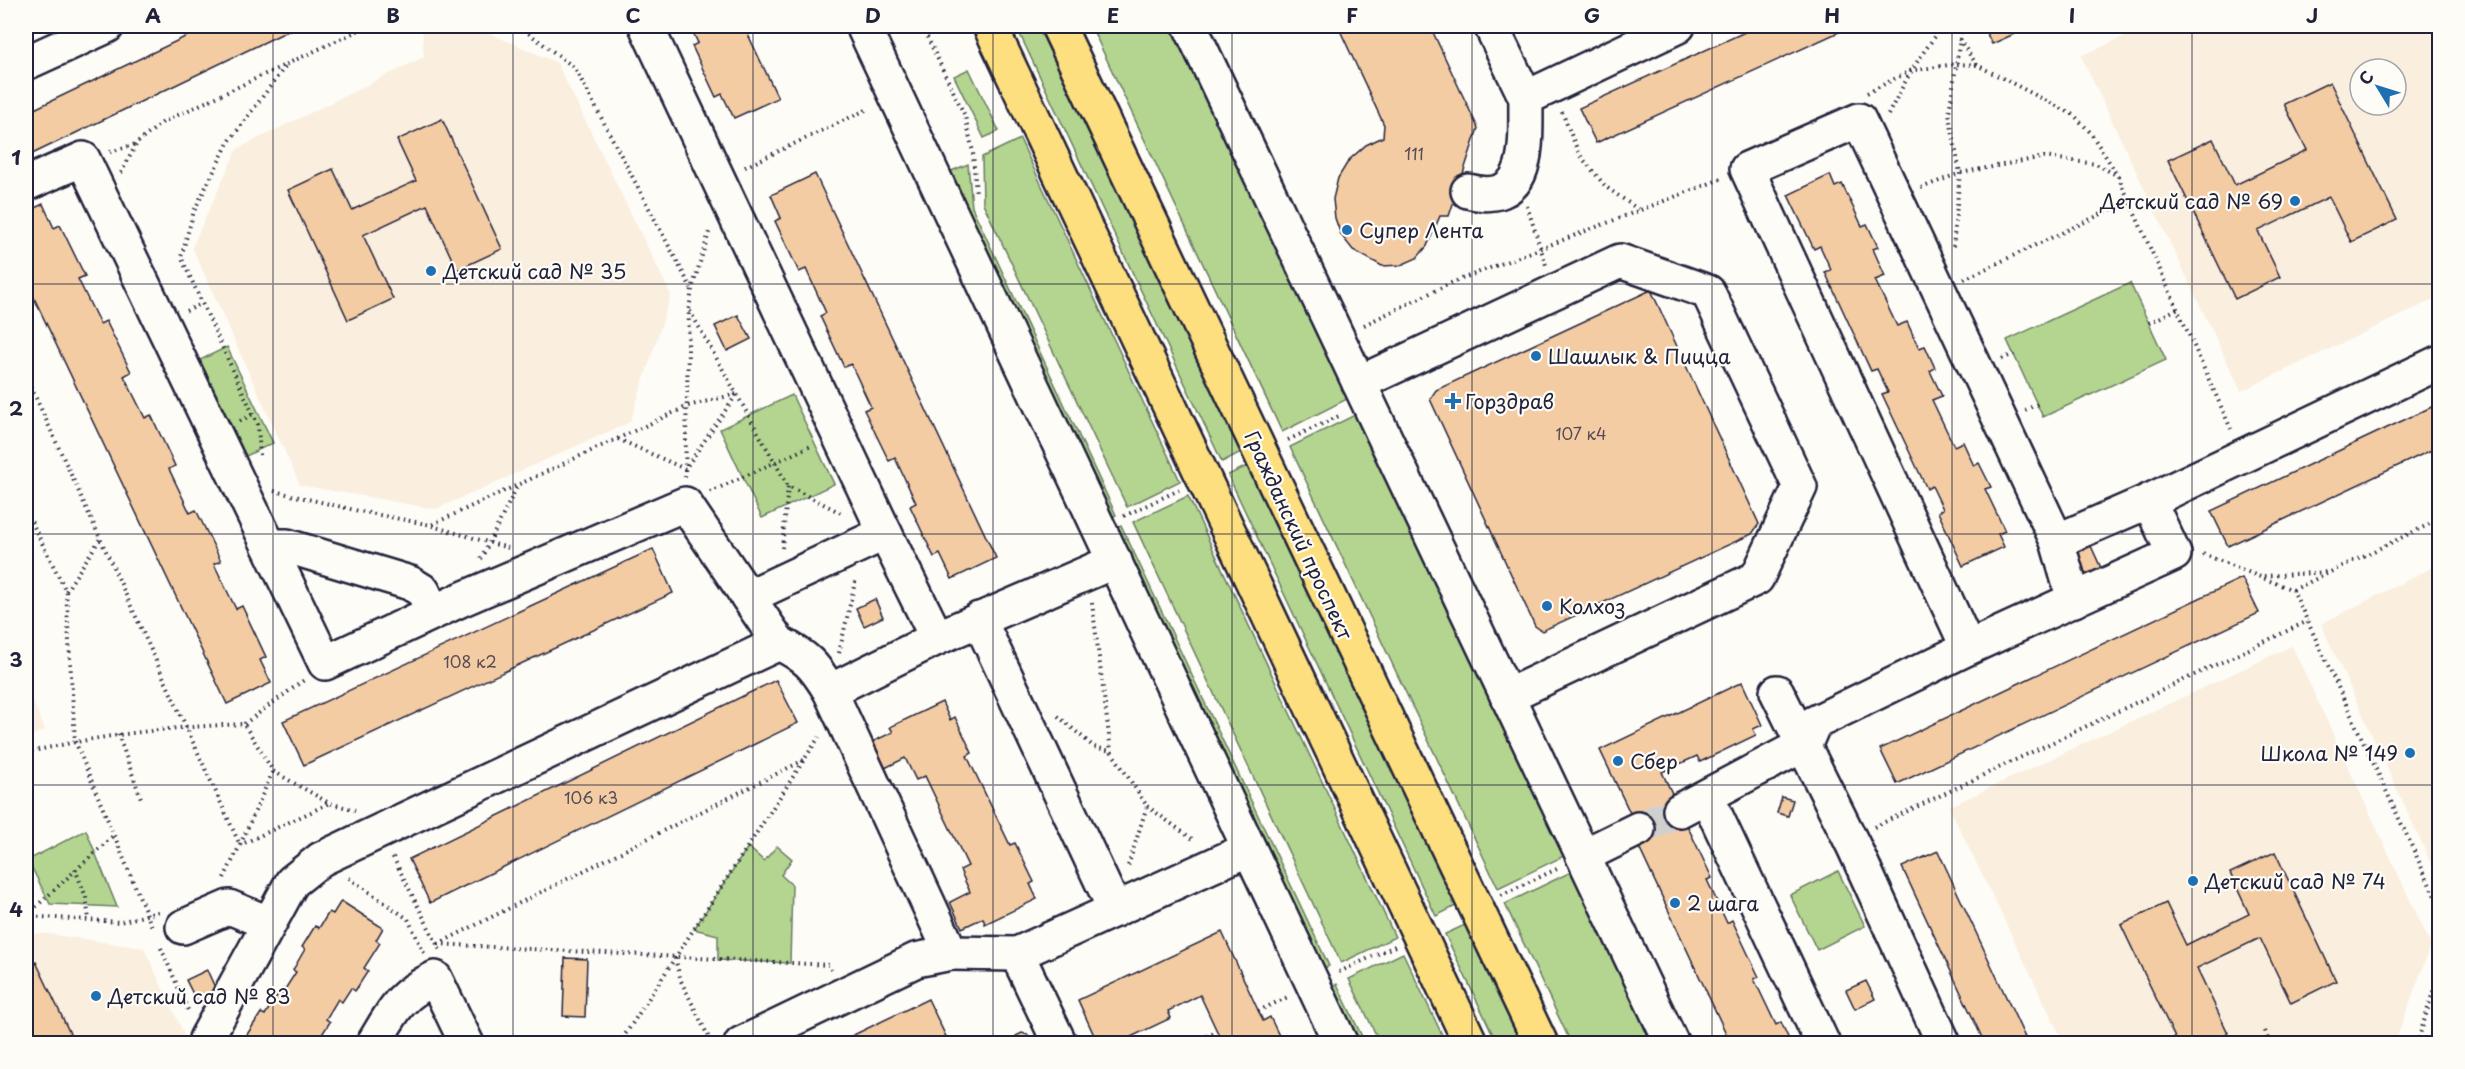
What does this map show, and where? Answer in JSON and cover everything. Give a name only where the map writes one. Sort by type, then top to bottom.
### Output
[{"type":"main road","points":[[990,26],[1472,1044]]},
{"type":"main road","name":"Гражданский проспект","points":[[1058,26],[1540,1044]]},
{"type":"street","points":[[26,63],[107,26]]},
{"type":"street","points":[[646,26],[839,434],[874,537],[937,638]]},
{"type":"street","points":[[863,26],[1102,567],[1249,849],[1341,1044]]},
{"type":"street","points":[[1190,26],[1353,397],[1507,696],[1573,861],[1672,1044]]},
{"type":"street","points":[[1468,191],[1485,195],[1501,191],[1515,180],[1524,165],[1539,92],[1491,26]]},
{"type":"street","points":[[1539,92],[1678,26]]},
{"type":"street","points":[[1968,648],[1747,169],[1859,120],[2057,541],[2074,600]]},
{"type":"street","points":[[26,184],[83,159],[325,663],[433,612],[685,504],[779,643],[799,653],[816,667],[834,700],[951,953]]},
{"type":"street","points":[[1353,397],[1555,291],[1620,261],[1708,292],[1800,487],[1757,578],[1507,696]]},
{"type":"street","points":[[2057,541],[2149,501],[2439,362]]},
{"type":"street","points":[[1823,1044],[1693,803],[1805,744],[1814,723],[1968,648],[2174,554],[2149,501]]},
{"type":"street","points":[[748,597],[874,537]]},
{"type":"street","points":[[268,546],[287,546],[410,583],[423,591],[433,612]]},
{"type":"street","points":[[834,700],[937,638],[1102,567]]},
{"type":"street","points":[[979,620],[1115,910]]},
{"type":"street","points":[[206,1041],[292,882],[321,859],[779,643]]},
{"type":"street","points":[[1777,692],[1850,838],[1944,1044]]},
{"type":"street","points":[[1573,861],[1638,829]]},
{"type":"street","points":[[741,1044],[916,960],[951,953],[1017,954],[1249,849]]},
{"type":"street","points":[[167,929],[229,908],[268,923]]},
{"type":"street","points":[[1017,954],[1060,1044]]},
{"type":"street","points":[[373,1044],[398,1003],[439,966],[467,1044]]},
{"type":"path","points":[[83,159],[136,144],[163,122],[368,26]]},
{"type":"path","points":[[519,26],[575,68],[692,289]]},
{"type":"path","points":[[1872,148],[1910,70],[1927,45],[1944,26]]},
{"type":"path","points":[[1952,255],[1960,173],[1949,113],[1962,26]]},
{"type":"path","points":[[1959,38],[1977,65],[2074,115],[2090,132],[2118,176],[2243,456]]},
{"type":"path","points":[[260,456],[258,425],[181,257],[194,211],[228,142],[287,64]]},
{"type":"path","points":[[1539,92],[1579,154],[1606,187],[1639,210]]},
{"type":"path","points":[[720,179],[868,109]]},
{"type":"path","points":[[1896,199],[1960,173],[2044,157],[2096,164],[2118,176]]},
{"type":"path","points":[[1361,326],[1451,283],[1747,169]]},
{"type":"path","points":[[1515,180],[1526,201],[1555,291]]},
{"type":"path","points":[[1945,304],[1950,286],[2129,201]]},
{"type":"path","points":[[711,227],[692,289],[689,310],[685,504],[839,434]]},
{"type":"path","points":[[2149,323],[2177,309]]},
{"type":"path","points":[[619,1044],[804,760],[834,700],[874,537],[788,486],[689,310]]},
{"type":"path","points":[[26,376],[240,845]]},
{"type":"path","points":[[431,525],[688,406],[736,394]]},
{"type":"path","points":[[685,469],[736,394]]},
{"type":"path","points":[[1288,440],[1353,397]]},
{"type":"path","points":[[617,438],[685,469]]},
{"type":"path","points":[[479,561],[518,484]]},
{"type":"path","points":[[240,487],[248,485],[431,525],[489,541]]},
{"type":"path","points":[[779,582],[788,486]]},
{"type":"path","points":[[1118,519],[1183,489]]},
{"type":"path","points":[[26,511],[66,591],[75,741],[148,916],[167,929],[191,1017],[206,1041]]},
{"type":"path","points":[[2293,590],[2439,519]]},
{"type":"path","points":[[66,591],[100,539]]},
{"type":"path","points":[[2174,554],[2198,552],[2293,590],[2439,907]]},
{"type":"path","points":[[1102,567],[1111,751],[1147,806],[1204,847]]},
{"type":"path","points":[[2260,576],[2330,572]]},
{"type":"path","points":[[1850,838],[2308,621]]},
{"type":"path","points":[[26,753],[75,741],[118,734],[186,726],[244,724],[325,663]]},
{"type":"path","points":[[244,724],[273,771],[329,803],[371,815],[437,944],[439,966]]},
{"type":"path","points":[[118,734],[142,801]]},
{"type":"path","points":[[437,944],[804,760]]},
{"type":"path","points":[[220,886],[273,771]]},
{"type":"path","points":[[240,845],[329,803]]},
{"type":"path","points":[[1128,868],[1147,806]]},
{"type":"path","points":[[26,916],[114,834]]},
{"type":"path","points":[[321,859],[408,919],[439,966]]},
{"type":"path","points":[[1500,895],[1573,861]]},
{"type":"path","points":[[75,869],[86,897],[89,920]]},
{"type":"path","points":[[26,916],[120,922],[148,916],[167,929]]},
{"type":"path","points":[[437,944],[829,965],[844,995]]},
{"type":"path","points":[[1338,973],[1397,945]]},
{"type":"path","points":[[675,957],[681,981],[711,1044]]},
{"type":"path","points":[[2417,1044],[2439,969]]},
{"type":"path","points":[[1258,1011],[1291,995]]},
{"type":"path","points":[[1190,1044],[1217,1030]]},
{"type":"path","points":[[2265,1031],[2270,1044]]},
{"type":"shaded area","name":"Детский сад № 35","points":[[422,26],[473,26],[557,63],[671,295],[630,422],[436,509],[300,485],[192,247],[237,149],[424,57]]},
{"type":"shaded area","name":"Детский сад № 69","points":[[2148,26],[2439,26],[2439,297],[2241,391],[2081,56]]},
{"type":"shaded area","name":"Школа № 149","points":[[2439,564],[2439,881],[2321,624]]},
{"type":"shaded area","name":"Детский сад № 74","points":[[2292,646],[2431,945],[2395,1043],[2064,1043],[1949,807]]},
{"type":"shaded area","points":[[26,686],[45,730],[26,738]]},
{"type":"shaded area","name":"Детский сад № 83","points":[[26,933],[144,948],[188,1043],[26,1044]]},
{"type":"green space","points":[[1016,26],[1040,26],[1241,452],[1222,462]]},
{"type":"green space","points":[[1091,26],[1176,26],[1351,397],[1282,432]]},
{"type":"green space","points":[[969,69],[999,131],[984,138],[954,76]]},
{"type":"green space","points":[[1020,139],[1180,481],[1127,507],[983,203],[982,157]]},
{"type":"green space","points":[[968,164],[972,207],[1116,515],[1110,518],[949,172]]},
{"type":"green space","points":[[2130,283],[2166,360],[2043,417],[2007,340]]},
{"type":"green space","points":[[227,347],[273,443],[246,456],[200,360]]},
{"type":"green space","points":[[792,395],[834,484],[762,518],[720,429]]},
{"type":"green space","points":[[1359,413],[1568,854],[1498,888],[1290,447]]},
{"type":"green space","points":[[1247,466],[1456,906],[1436,916],[1228,475]]},
{"type":"green space","points":[[1188,496],[1395,937],[1341,963],[1133,522]]},
{"type":"green space","points":[[1121,525],[1329,966],[1323,969],[1115,528]]},
{"type":"green space","points":[[86,830],[117,907],[50,904],[28,860]]},
{"type":"green space","points":[[777,846],[792,859],[781,875],[792,885],[790,963],[718,960],[718,935],[694,929],[748,847],[764,861]]},
{"type":"green space","points":[[1575,870],[1657,1043],[1571,1043],[1505,904]]},
{"type":"green space","points":[[1838,871],[1865,926],[1817,950],[1790,895]]},
{"type":"green space","points":[[1465,925],[1521,1043],[1497,1043],[1445,934]]},
{"type":"green space","points":[[1403,953],[1446,1043],[1380,1043],[1349,979]]},
{"type":"green space","points":[[1337,984],[1365,1043],[1359,1043],[1332,987]]},
{"type":"building","points":[[208,26],[298,26],[26,157],[26,113]]},
{"type":"building","points":[[690,26],[744,26],[778,98],[734,118],[722,94],[716,97],[692,46],[698,43]]},
{"type":"building","points":[[1338,26],[1430,26],[1478,128],[1449,216],[1440,216],[1427,246],[1417,258],[1401,265],[1382,266],[1353,250],[1341,235],[1335,218],[1333,199],[1338,178],[1349,160],[1366,145],[1383,137],[1384,125]]},
{"type":"building","points":[[1758,26],[1852,26],[1596,143],[1579,108]]},
{"type":"building","points":[[1983,26],[2032,26],[1992,44]]},
{"type":"building","points":[[2330,82],[2397,220],[2351,242],[2329,197],[2258,231],[2280,277],[2235,299],[2168,160],[2213,139],[2235,185],[2307,150],[2284,104]]},
{"type":"building","points":[[442,119],[502,249],[457,270],[427,205],[363,235],[393,299],[348,320],[288,190],[333,169],[352,210],[416,181],[397,140]]},
{"type":"building","points":[[815,174],[996,558],[952,579],[940,554],[934,557],[910,506],[916,503],[895,458],[889,461],[864,410],[871,407],[851,364],[844,367],[820,316],[826,313],[806,269],[799,272],[775,221],[781,218],[771,195]]},
{"type":"building","points":[[1830,175],[1835,187],[1842,184],[1862,226],[1867,224],[1878,247],[1873,249],[1885,276],[1875,280],[1897,326],[1907,322],[1919,348],[1925,346],[1935,368],[1930,371],[1942,396],[1932,400],[1954,446],[1963,442],[1974,466],[1979,463],[1991,487],[1985,489],[2005,531],[1998,534],[2004,547],[1963,566],[1938,512],[1943,509],[1932,486],[1927,489],[1882,394],[1888,392],[1877,369],[1871,371],[1825,272],[1831,270],[1820,246],[1814,249],[1788,195]]},
{"type":"building","points":[[43,204],[54,228],[60,225],[85,276],[78,279],[100,324],[106,321],[131,372],[124,376],[145,418],[151,415],[175,466],[169,469],[190,513],[196,510],[221,561],[214,564],[236,609],[242,606],[266,657],[260,660],[271,683],[227,704],[26,281],[26,212]]},
{"type":"building","points":[[1651,290],[1759,524],[1752,534],[1542,631],[1535,626],[1430,399],[1436,390]]},
{"type":"building","points":[[738,315],[751,339],[727,351],[715,326]]},
{"type":"building","points":[[2440,403],[2440,446],[2228,546],[2211,511]]},
{"type":"building","points":[[2091,546],[2101,568],[2079,578],[2069,557]]},
{"type":"building","points":[[653,549],[673,593],[304,765],[283,721]]},
{"type":"building","points":[[2242,578],[2259,613],[1897,784],[1880,749]]},
{"type":"building","points":[[875,599],[883,617],[864,626],[856,608]]},
{"type":"building","points":[[776,680],[798,723],[430,903],[409,859]]},
{"type":"building","points":[[1742,682],[1762,725],[1753,729],[1756,735],[1700,762],[1697,756],[1662,772],[1712,878],[1707,880],[1727,923],[1732,920],[1759,977],[1754,979],[1776,1025],[1781,1022],[1791,1044],[1731,1044],[1635,839],[1641,836],[1600,750]]},
{"type":"building","points":[[942,702],[950,720],[955,717],[972,753],[967,756],[1010,845],[1015,843],[1034,882],[1030,884],[1037,899],[985,924],[983,918],[962,928],[950,902],[970,892],[960,870],[968,866],[925,776],[916,780],[905,758],[885,768],[872,742],[893,732],[890,727]]},
{"type":"building","points":[[1782,797],[1793,800],[1788,816],[1777,813]]},
{"type":"building","points":[[1938,851],[2028,1044],[1985,1044],[1902,867]]},
{"type":"building","points":[[2275,852],[2336,981],[2291,1003],[2260,938],[2197,968],[2228,1033],[2205,1044],[2178,1044],[2121,925],[2166,903],[2186,945],[2249,914],[2230,873]]},
{"type":"building","points":[[341,901],[383,928],[376,940],[380,943],[364,968],[368,971],[355,991],[351,988],[342,1002],[338,999],[326,1019],[330,1022],[321,1036],[325,1038],[322,1044],[247,1044],[250,1038],[246,1036],[261,1013],[265,1015],[279,992],[282,994],[296,972],[293,970],[305,949],[302,947],[315,926],[319,928],[329,912],[333,914]]},
{"type":"building","points":[[1222,932],[1263,1021],[1270,1017],[1283,1044],[1223,1044],[1200,995],[1168,1011],[1171,1018],[1116,1044],[1110,1044],[1108,1039],[1098,1044],[1078,1000]]},
{"type":"building","points":[[565,958],[587,959],[585,1017],[563,1016]]},
{"type":"building","points":[[36,962],[75,1044],[26,1044],[26,967]]},
{"type":"building","points":[[207,970],[217,992],[197,1002],[186,980]]},
{"type":"building","points":[[1866,981],[1875,999],[1855,1009],[1846,990]]},
{"type":"building","points":[[928,999],[949,1043],[947,1044],[835,1044]]},
{"type":"building","points":[[1022,1033],[1028,1035],[1031,1040],[1030,1044],[1015,1044],[1016,1036]]},
{"type":"tunnel","points":[[1638,829],[1680,810]]},
{"type":"place","name":"Детский сад № 69","points":[[2295,201]]},
{"type":"place","name":"Супер Лента","points":[[1347,230]]},
{"type":"place","name":"Детский сад № 35","points":[[431,271]]},
{"type":"place","name":"Шашлык & Пицца","points":[[1536,356]]},
{"type":"place","name":"Горздрав","points":[[1453,401]]},
{"type":"place","name":"Колхоз","points":[[1547,606]]},
{"type":"place","name":"Школа № 149","points":[[2410,753]]},
{"type":"place","name":"Сбер","points":[[1618,761]]},
{"type":"place","name":"Детский сад № 74","points":[[2193,881]]},
{"type":"place","name":"2 шага","points":[[1675,903]]},
{"type":"place","name":"Детский сад № 83","points":[[96,996]]}]
